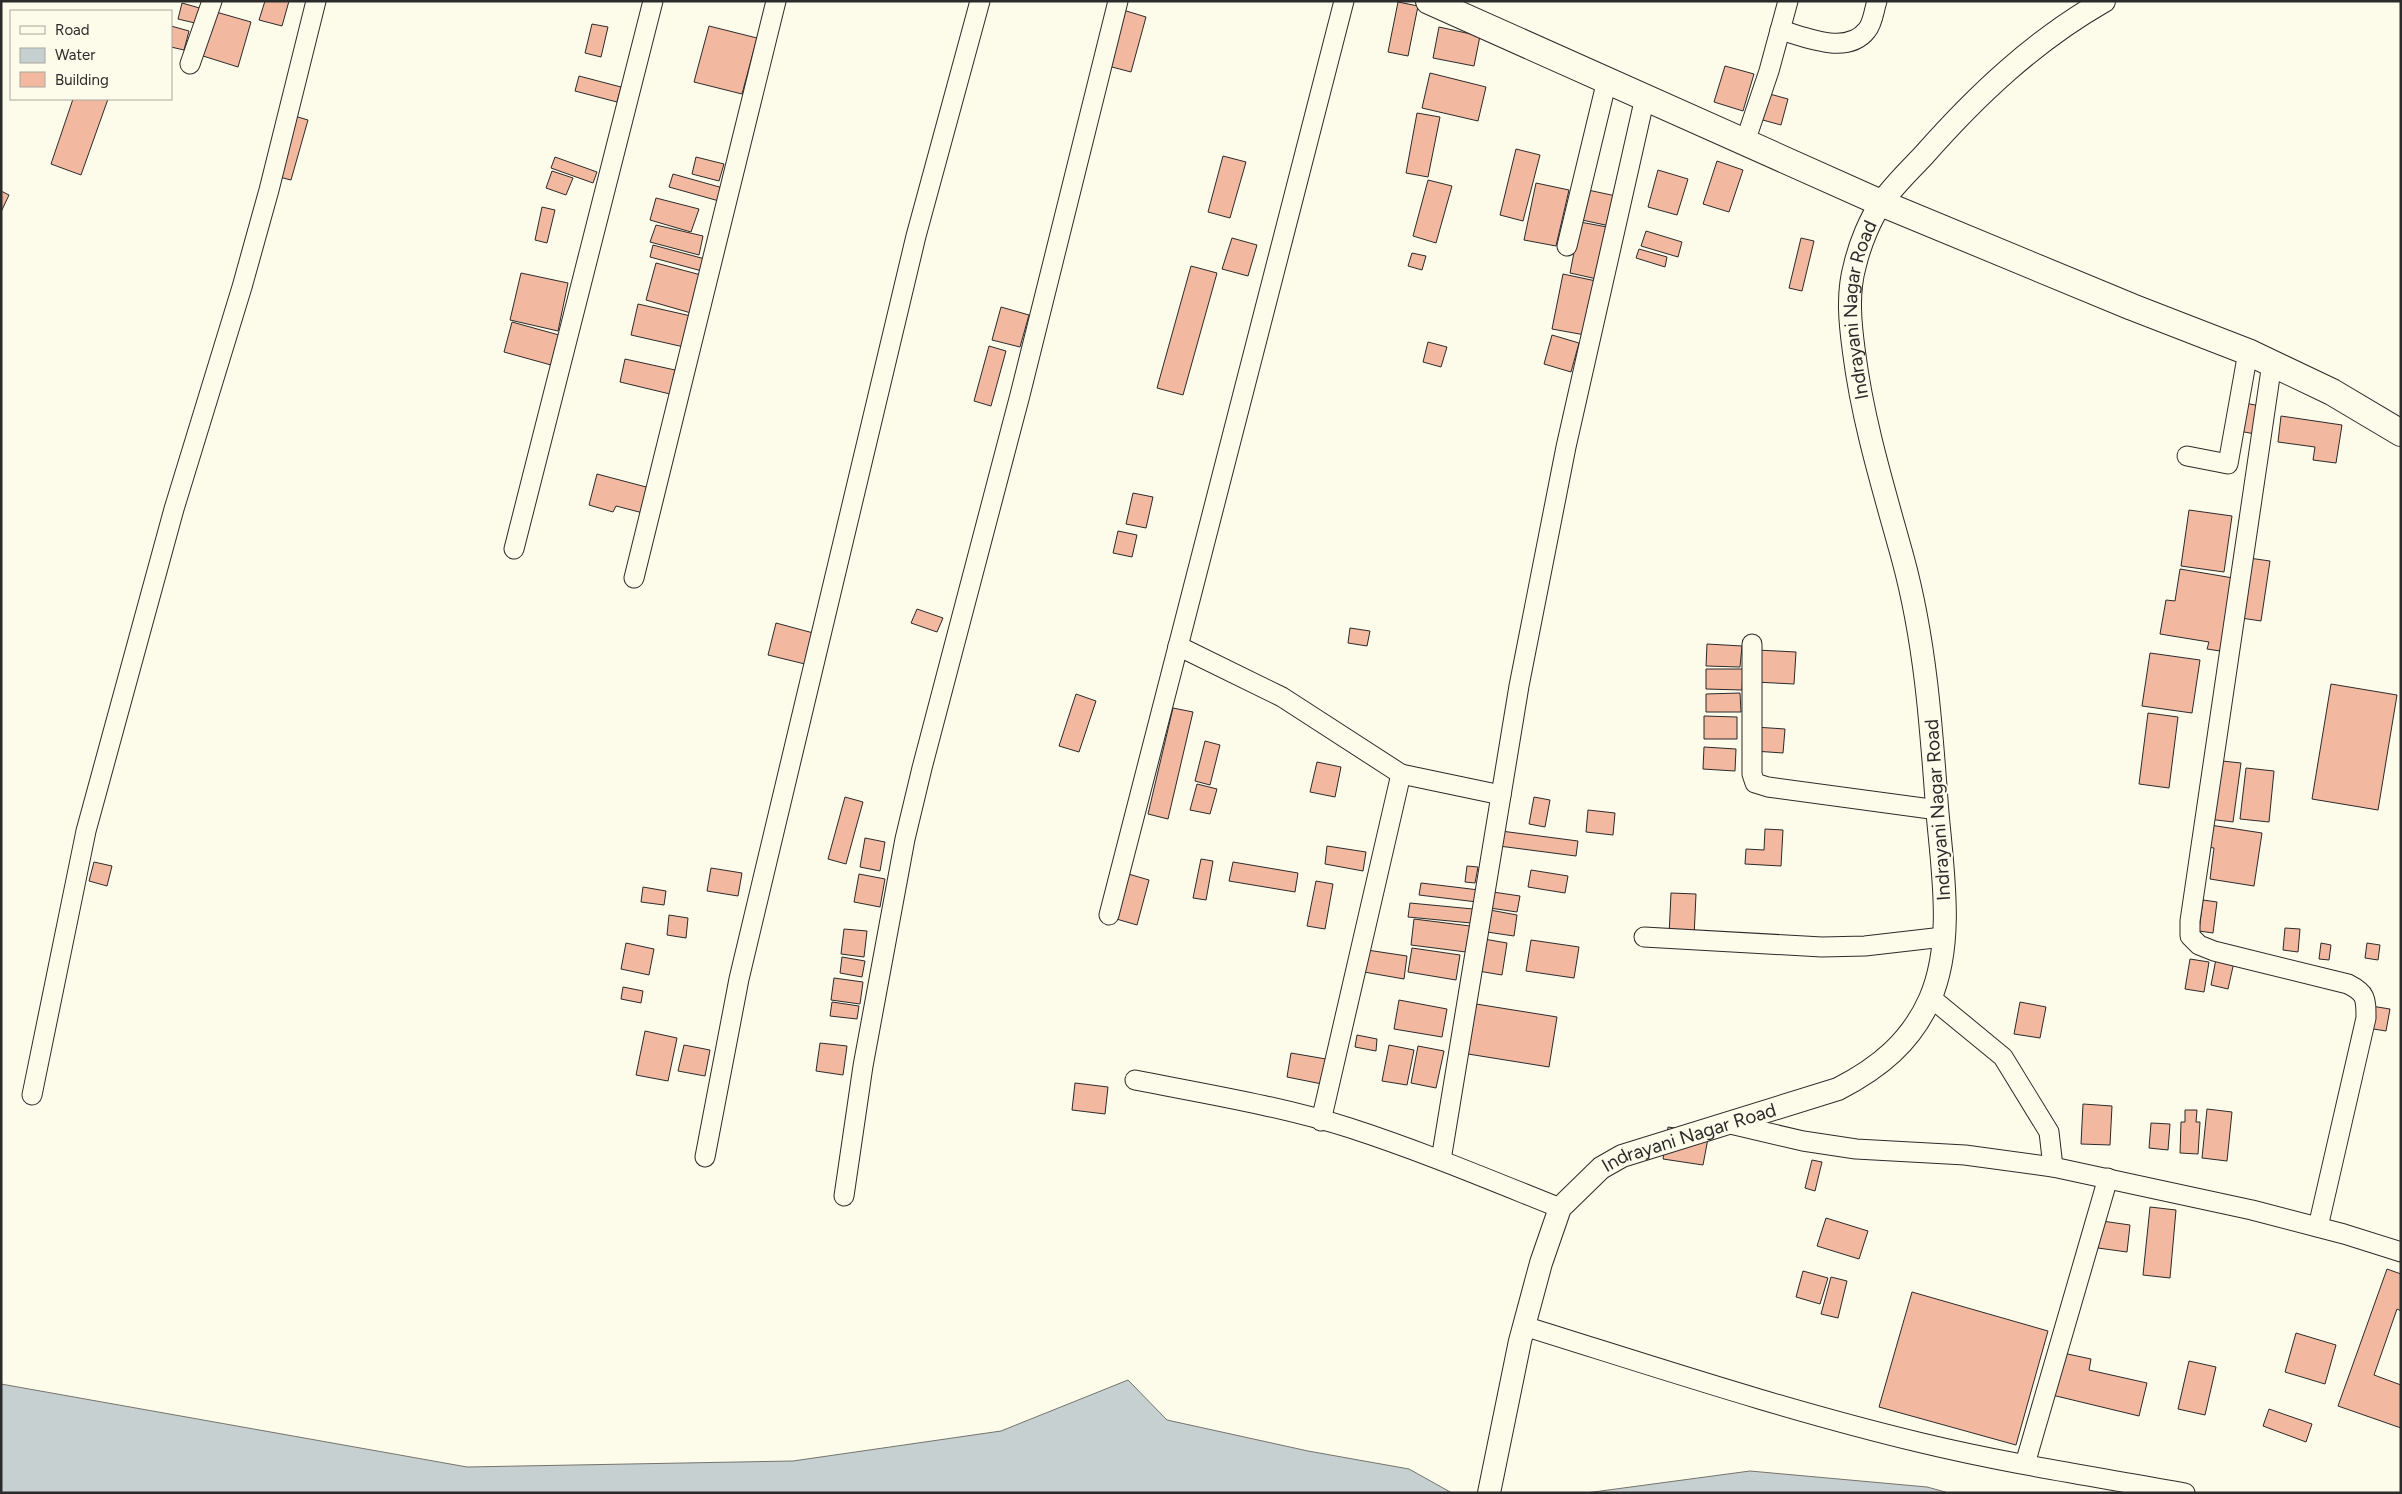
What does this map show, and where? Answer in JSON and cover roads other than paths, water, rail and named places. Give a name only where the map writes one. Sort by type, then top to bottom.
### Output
[{"type":"main road","points":[[1429,1],[1881,203],[2123,304],[2248,352],[2332,392],[2401,433]]},
{"type":"street","points":[[190,64],[212,1]]},
{"type":"street","points":[[32,1094],[86,831],[174,508],[270,190],[316,1]]},
{"type":"street","points":[[514,549],[653,1]]},
{"type":"street","points":[[634,578],[776,1]]},
{"type":"street","points":[[705,1157],[741,970],[916,236],[980,1]]},
{"type":"street","points":[[844,1196],[868,1038],[907,830],[1023,386],[1118,1]]},
{"type":"street","points":[[1109,915],[1344,1]]},
{"type":"street","points":[[1745,142],[1788,1]]},
{"type":"street","points":[[1780,30],[1835,44],[1850,43],[1860,38],[1869,29],[1877,1]]},
{"type":"street","name":"Indrayani Nagar Road","points":[[1489,1493],[1522,1333],[1560,1208],[1601,1168],[1622,1156],[1838,1089],[1865,1075],[1899,1048],[1914,1029],[1930,997],[1941,960],[1943,937],[1938,810],[1928,688],[1919,629],[1904,561],[1875,461],[1859,389],[1851,330],[1850,301],[1854,269],[1860,247],[1881,203],[1975,100],[2021,58],[2067,23],[2104,1]]},
{"type":"street","points":[[1567,246],[1607,80]]},
{"type":"street","points":[[1441,1160],[1519,686],[1566,447],[1645,97]]},
{"type":"street","points":[[2186,456],[2228,464],[2248,352]]},
{"type":"street","points":[[2272,363],[2190,921],[2190,936],[2199,945],[2214,951],[2348,984],[2362,991],[2366,1004],[2366,1018],[2318,1227]]},
{"type":"street","points":[[1752,644],[1752,774],[1755,783],[1768,787],[1938,810]]},
{"type":"street","points":[[1178,646],[1282,697],[1401,774],[1501,795]]},
{"type":"street","points":[[1321,1121],[1401,774]]},
{"type":"street","points":[[1644,937],[1822,947],[1865,946],[1943,937]]},
{"type":"street","points":[[1930,997],[2003,1057],[2050,1132],[2053,1167]]},
{"type":"street","points":[[1135,1080],[1258,1105],[1348,1128],[1441,1160],[1560,1208]]},
{"type":"street","points":[[1726,1123],[1803,1141],[1856,1149],[1965,1155],[2053,1167],[2318,1227],[2401,1252]]},
{"type":"street","points":[[2025,1464],[2108,1178]]},
{"type":"street","points":[[1522,1333],[1911,1440],[2025,1464],[2185,1493]]},
{"type":"water","points":[[1128,1380],[1167,1420],[1308,1451],[1409,1469],[1452,1493],[1,1493],[1,1384],[467,1467],[793,1461],[1001,1431]]},
{"type":"water","points":[[1750,1471],[1927,1487],[1949,1493],[1586,1493]]}]
